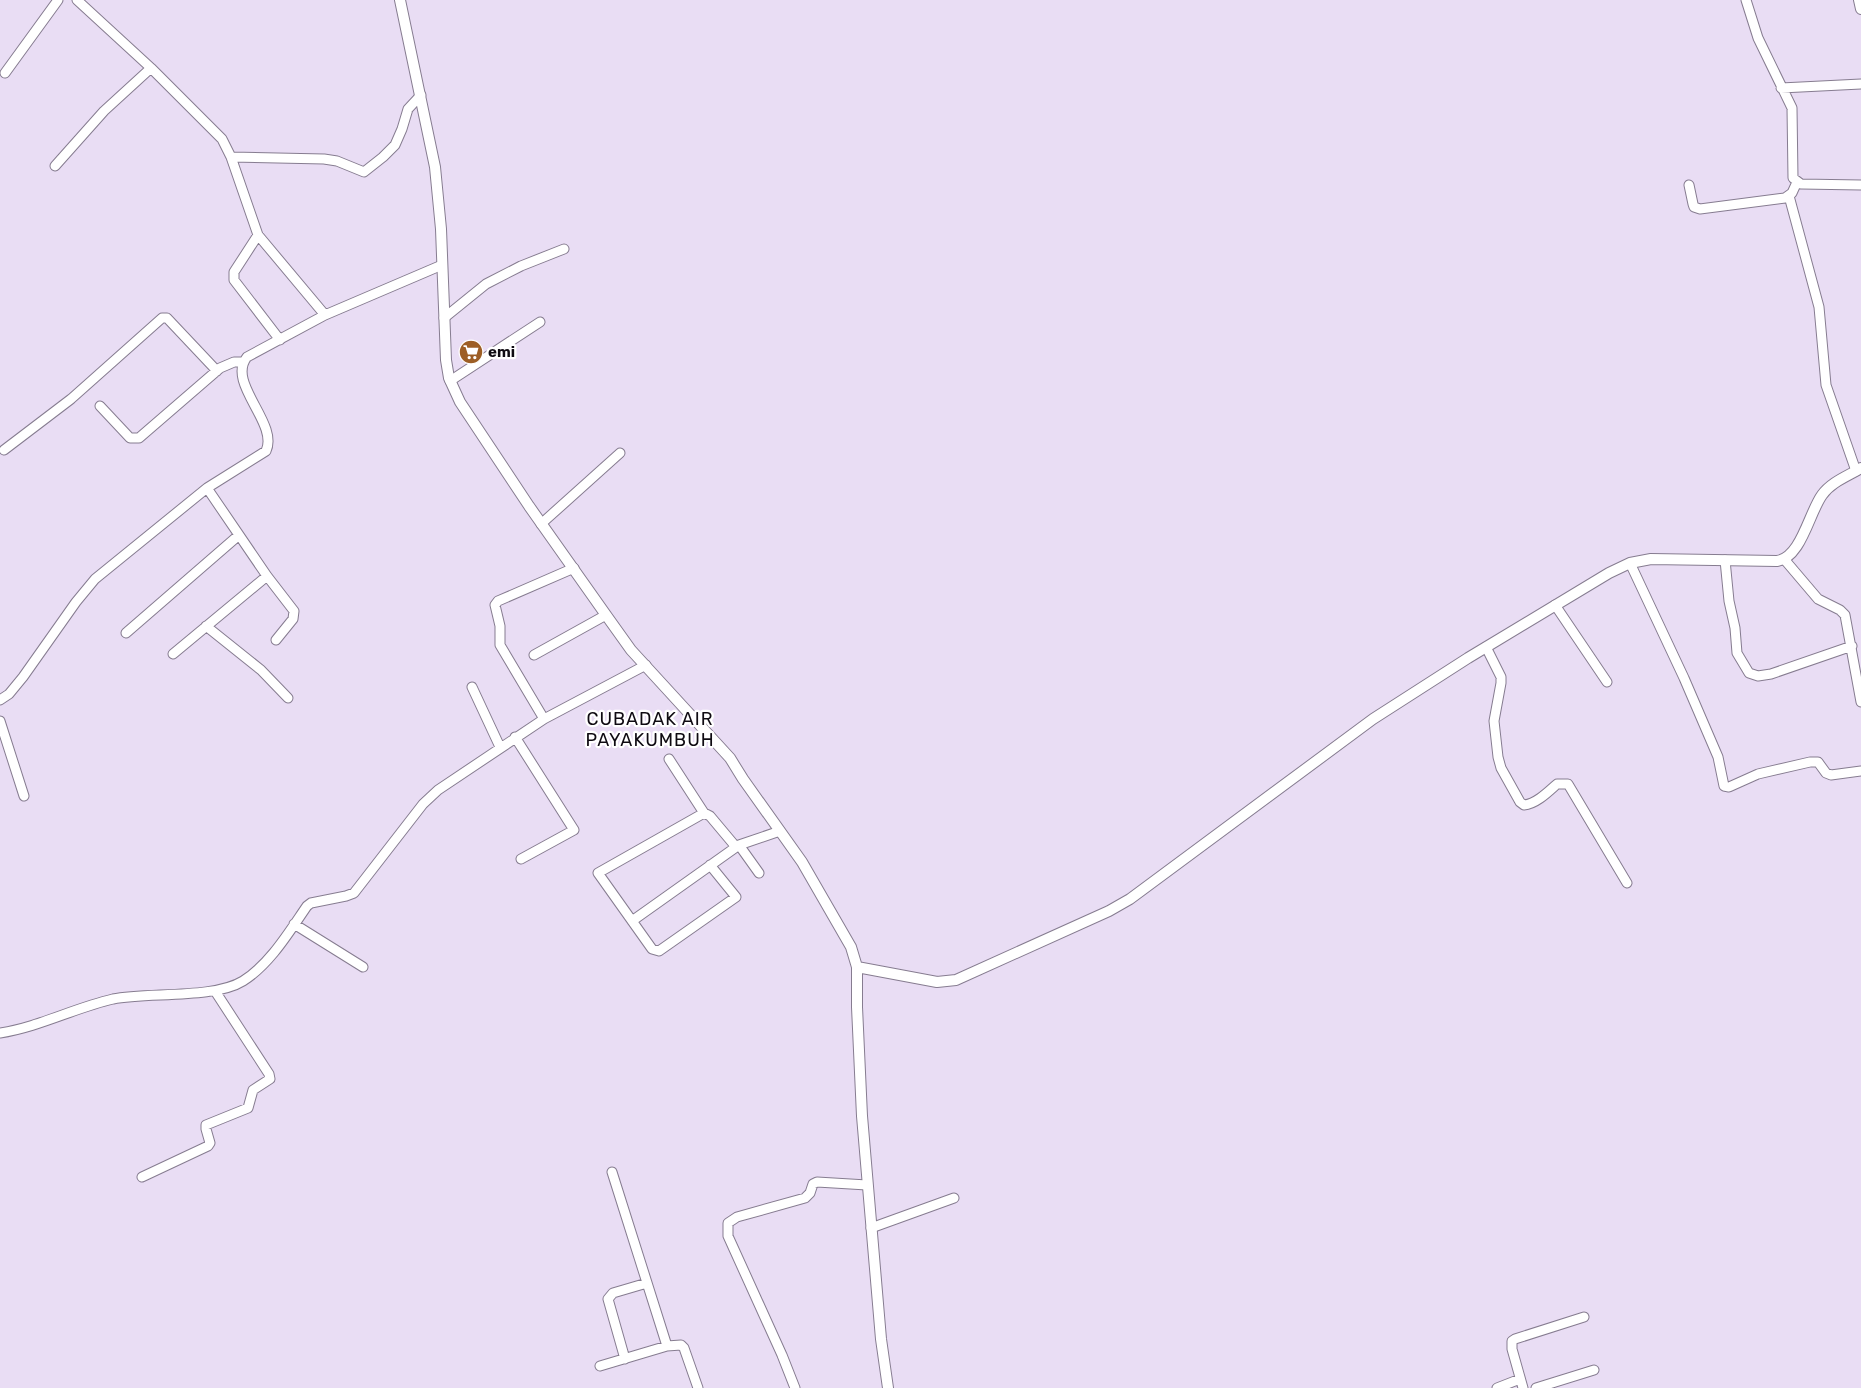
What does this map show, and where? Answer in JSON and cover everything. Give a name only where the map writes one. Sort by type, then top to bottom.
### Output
[{"type":"street","points":[[5,73],[58,0]]},
{"type":"street","points":[[77,0],[151,68],[222,140],[231,157],[258,235],[326,315]]},
{"type":"street","points":[[400,0],[435,167],[441,230],[446,360],[450,381],[460,402],[541,524],[631,650],[730,758],[802,862],[851,947],[857,967],[857,1007],[867,1185],[881,1339],[888,1388]]},
{"type":"street","points":[[1746,0],[1758,38],[1793,112],[1792,176],[1801,184],[1861,185]]},
{"type":"street","points":[[1858,0],[1861,9]]},
{"type":"street","points":[[55,166],[104,111],[151,68]]},
{"type":"street","points":[[1781,88],[1861,84]]},
{"type":"street","points":[[231,157],[324,159],[337,161],[364,172],[384,157],[395,145],[408,109],[420,95]]},
{"type":"street","points":[[1689,185],[1694,207],[1700,209],[1785,198],[1789,196],[1797,182]]},
{"type":"street","points":[[857,967],[937,982],[951,981],[1122,904],[1374,719],[1486,647],[1609,573],[1630,563],[1651,559],[1777,561],[1789,555],[1822,496],[1834,484],[1858,470],[1826,385],[1819,307],[1789,196]]},
{"type":"street","points":[[258,235],[234,272],[233,277],[280,340]]},
{"type":"street","points":[[444,318],[486,284],[521,266],[564,249]]},
{"type":"street","points":[[100,406],[130,438],[139,438],[217,371],[228,364],[242,362],[253,352],[280,340],[326,315],[442,265]]},
{"type":"street","points":[[4,450],[71,399],[162,318],[167,318],[217,371]]},
{"type":"street","points":[[450,381],[540,322]]},
{"type":"street","points":[[0,700],[9,694],[23,677],[76,602],[95,579],[207,488],[263,454],[268,446],[267,434],[242,377],[242,362]]},
{"type":"street","points":[[541,524],[620,453]]},
{"type":"street","points":[[207,488],[294,613],[293,619],[276,640]]},
{"type":"street","points":[[126,633],[239,535]]},
{"type":"street","points":[[1789,555],[1818,599],[1843,612],[1846,618],[1861,702]]},
{"type":"street","points":[[1725,560],[1736,647],[1739,658],[1753,676],[1763,676],[1852,646]]},
{"type":"street","points":[[1630,563],[1684,678],[1718,757],[1724,786],[1732,786],[1758,774],[1810,762],[1818,762],[1826,774],[1831,775],[1861,771]]},
{"type":"street","points":[[544,719],[500,645],[500,626],[495,605],[498,601],[574,568]]},
{"type":"street","points":[[173,654],[267,576]]},
{"type":"street","points":[[1555,605],[1607,682]]},
{"type":"street","points":[[534,655],[606,616]]},
{"type":"street","points":[[206,626],[261,670],[288,698]]},
{"type":"street","points":[[1486,647],[1501,683],[1494,721],[1498,757],[1501,768],[1520,802],[1524,805],[1529,805],[1557,784],[1568,784],[1628,883]]},
{"type":"street","points":[[0,1033],[23,1028],[120,998],[215,990],[235,985],[250,976],[270,957],[311,903],[354,893],[431,796],[500,747],[544,719],[646,665]]},
{"type":"street","points":[[472,687],[500,747]]},
{"type":"street","points":[[0,721],[24,796]]},
{"type":"street","points":[[515,737],[574,830],[521,859]]},
{"type":"street","points":[[669,759],[704,813],[710,816],[738,846],[759,873]]},
{"type":"street","points":[[704,813],[598,873],[652,950],[659,951],[736,897],[710,865]]},
{"type":"street","points":[[632,921],[738,846],[780,831]]},
{"type":"street","points":[[294,924],[363,966]]},
{"type":"street","points":[[142,1177],[208,1146],[210,1143],[206,1125],[248,1108],[253,1090],[270,1079],[269,1074],[215,990]]},
{"type":"street","points":[[612,1172],[667,1346]]},
{"type":"street","points":[[795,1388],[779,1347],[728,1236],[728,1223],[737,1217],[805,1198],[808,1196],[812,1186],[817,1182],[867,1185]]},
{"type":"street","points":[[871,1228],[954,1198]]},
{"type":"street","points":[[625,1359],[608,1299],[613,1293],[647,1283]]},
{"type":"street","points":[[1497,1388],[1522,1384],[1512,1341],[1584,1317]]},
{"type":"street","points":[[600,1366],[677,1344],[683,1346],[698,1388]]},
{"type":"street","points":[[1536,1388],[1594,1370]]},
{"type":"place","name":"emi","points":[[471,352]]},
{"type":"district","name":"CUBADAK AIR PAYAKUMBUH","points":[[650,730]]}]
